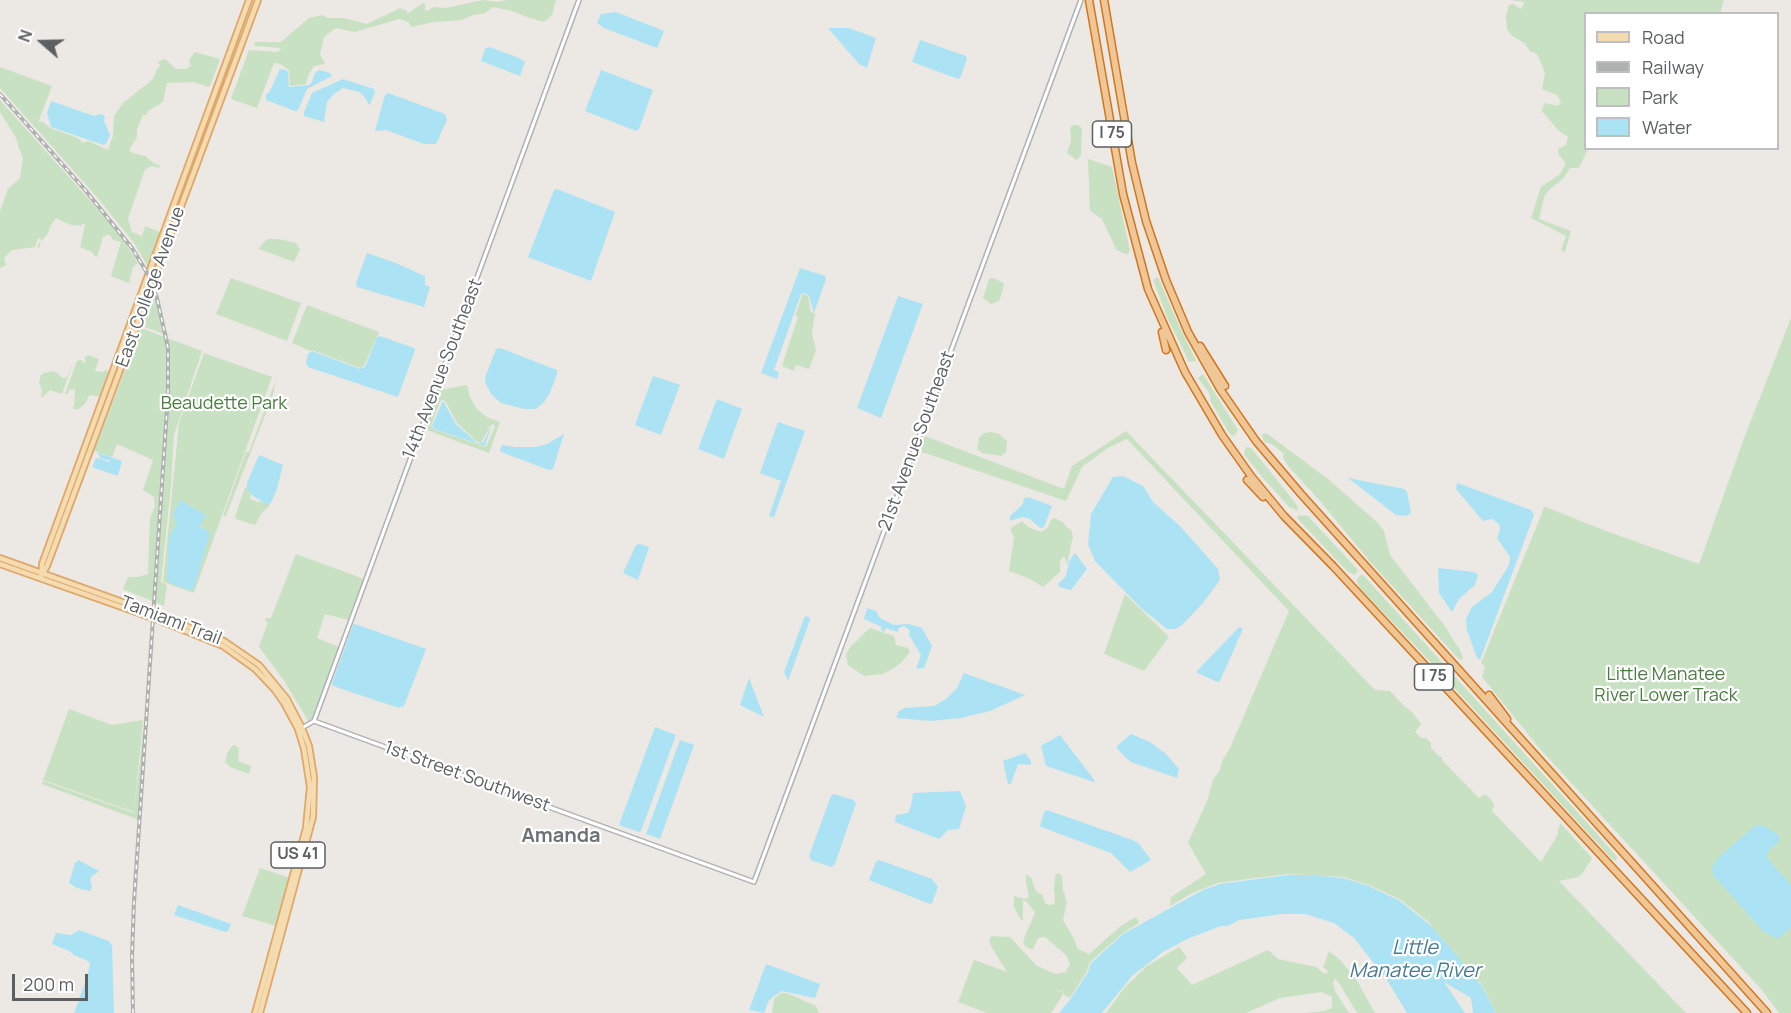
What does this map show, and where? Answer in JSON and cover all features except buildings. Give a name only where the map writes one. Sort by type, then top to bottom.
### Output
[{"type":"highway","name":"I 75","points":[[1089,0],[1123,194],[1136,249],[1148,289],[1172,347],[1205,408],[1251,476],[1284,516],[1746,1013]]},
{"type":"highway","name":"I 75","points":[[1104,0],[1139,194],[1158,258],[1188,332],[1220,388],[1256,441],[1301,494],[1767,1013]]},
{"type":"highway","points":[[1158,314],[1166,350]]},
{"type":"highway","points":[[1183,319],[1225,386]]},
{"type":"highway","points":[[1247,480],[1284,516]]},
{"type":"highway","points":[[1489,696],[1525,744]]},
{"type":"main road","name":"East College Avenue","points":[[41,576],[47,567],[179,212],[195,150],[249,0]]},
{"type":"main road","name":"East College Avenue","points":[[41,576],[42,564],[110,379],[258,0]]},
{"type":"main road","points":[[185,185],[195,150]]},
{"type":"main road","points":[[110,379],[117,378]]},
{"type":"main road","name":"Tamiami Trail","points":[[0,560],[161,619],[215,636],[251,658],[281,690],[309,746],[314,777],[313,817],[260,1013]]},
{"type":"main road","name":"Tamiami Trail","points":[[255,1013],[308,816],[310,797],[308,768],[300,728]]},
{"type":"street","name":"14th Avenue Southeast","points":[[314,721],[579,0]]},
{"type":"street","name":"21st Avenue Southeast","points":[[754,882],[1081,0]]},
{"type":"street","points":[[300,728],[314,721]]},
{"type":"street","name":"1st Street Southwest","points":[[314,721],[754,882]]},
{"type":"green space","points":[[483,0],[497,2],[556,0],[552,15],[544,22],[493,7],[485,13],[462,20],[434,22],[412,27],[408,22],[399,19],[355,32],[336,28],[324,37],[320,54],[325,64],[314,66],[306,84],[290,86],[289,70],[274,63],[257,108],[231,99],[249,50],[278,52],[281,48],[255,46],[254,42],[281,42],[309,18],[323,15],[328,18],[343,18],[367,24],[400,8],[407,11],[407,14],[423,3],[427,11],[434,7],[446,8]]},
{"type":"green space","points":[[1510,0],[1724,0],[1720,12],[1584,12],[1584,150],[1588,150],[1579,168],[1570,168],[1564,178],[1544,197],[1539,219],[1571,231],[1565,252],[1561,250],[1566,236],[1531,218],[1541,187],[1560,174],[1566,163],[1559,155],[1558,149],[1566,145],[1568,137],[1558,130],[1542,111],[1544,103],[1558,106],[1561,102],[1557,95],[1542,89],[1545,73],[1537,54],[1530,51],[1507,29],[1506,17],[1509,5],[1513,4],[1521,9],[1525,2]]},
{"type":"green space","points":[[195,52],[220,59],[210,86],[194,82],[167,83],[163,102],[143,115],[137,129],[137,137],[129,150],[160,165],[159,168],[152,166],[145,169],[128,219],[132,232],[142,236],[145,226],[160,232],[148,267],[134,243],[96,196],[0,88],[0,67],[52,86],[38,123],[42,121],[50,128],[78,138],[83,143],[88,141],[108,150],[113,135],[114,116],[123,103],[153,79],[160,66],[158,62],[165,59],[176,69],[186,69],[191,66],[189,60]]},
{"type":"green space","points":[[0,100],[120,234],[138,263],[133,267],[129,283],[111,276],[121,242],[113,240],[109,234],[103,237],[97,257],[80,247],[85,224],[71,225],[56,218],[47,235],[40,242],[40,247],[37,248],[41,239],[38,238],[35,247],[12,250],[4,258],[6,265],[0,268],[0,211],[8,189],[20,178],[23,159],[15,136],[0,112]]},
{"type":"green space","points":[[1078,125],[1082,129],[1081,155],[1077,160],[1067,153],[1071,141],[1070,128]]},
{"type":"green space","points":[[1088,159],[1112,167],[1130,251],[1128,254],[1116,249],[1102,219],[1090,211]]},
{"type":"green space","points":[[268,239],[296,243],[300,249],[294,262],[259,249]]},
{"type":"green space","points":[[1158,277],[1196,361],[1189,362],[1168,319],[1153,280]]},
{"type":"green space","points":[[231,278],[301,303],[287,341],[216,314]]},
{"type":"green space","points":[[993,278],[1004,283],[999,301],[991,304],[983,298],[989,279]]},
{"type":"green space","points":[[155,289],[166,331],[169,336],[142,326]]},
{"type":"green space","points":[[802,295],[808,296],[811,312],[815,314],[812,333],[816,350],[809,369],[796,365],[794,371],[782,366],[798,317],[795,316]]},
{"type":"green space","points":[[307,305],[379,332],[364,366],[360,368],[292,343]]},
{"type":"green space","name":"Little Manatee River Lower Track","points":[[1791,318],[1791,1013],[1779,1013],[1762,990],[1540,749],[1482,677],[1485,667],[1481,663],[1543,506],[1699,564],[1743,441]]},
{"type":"green space","points":[[141,328],[202,351],[174,435],[161,582],[167,585],[164,606],[123,589],[128,577],[148,574],[150,519],[155,505],[154,497],[143,490],[153,460],[117,444],[112,457],[94,451]]},
{"type":"green space","name":"Beaudette Park","points":[[204,353],[272,377],[194,593],[163,582],[179,423]]},
{"type":"green space","points":[[88,355],[99,359],[95,371],[106,370],[109,373],[99,397],[89,396],[85,404],[77,410],[72,408],[75,389],[65,394],[77,361],[81,360],[85,364],[85,357]]},
{"type":"green space","points":[[73,363],[62,394],[50,390],[41,398],[42,390],[39,383],[41,375],[54,371],[63,378],[67,377]]},
{"type":"green space","points":[[1203,374],[1238,430],[1235,435],[1232,436],[1228,431],[1211,402],[1209,393],[1198,378]]},
{"type":"green space","points":[[276,379],[273,395],[226,516],[223,516],[246,452],[249,452]]},
{"type":"green space","points":[[467,385],[470,397],[477,409],[487,417],[500,422],[489,453],[424,429],[439,389]],"holes":[[[445,401],[457,423],[477,442],[481,443],[490,426],[493,424],[495,426],[486,447],[433,429],[431,426],[440,402]]]},
{"type":"green space","points":[[1126,431],[1375,690],[1390,691],[1412,712],[1421,724],[1415,732],[1431,743],[1431,748],[1479,798],[1485,794],[1491,799],[1494,805],[1492,811],[1541,862],[1557,836],[1560,823],[1592,858],[1578,877],[1559,881],[1686,1013],[1496,1013],[1480,982],[1421,959],[1431,924],[1401,900],[1369,885],[1343,877],[1287,874],[1218,883],[1192,893],[1170,906],[1171,897],[1206,874],[1188,843],[1207,801],[1213,780],[1230,748],[1289,611],[1127,439],[1108,448],[1082,467],[1066,501],[919,451],[925,436],[1064,489],[1072,466]]},
{"type":"green space","points":[[984,433],[999,434],[1007,441],[1006,452],[1001,456],[982,453],[977,449],[979,438]]},
{"type":"green space","points":[[1266,433],[1328,479],[1378,523],[1384,531],[1390,555],[1444,625],[1463,659],[1458,658],[1372,564],[1288,466],[1283,458],[1284,454],[1272,444],[1264,442],[1262,434]]},
{"type":"green space","points":[[1246,447],[1251,448],[1260,459],[1297,505],[1298,511],[1289,507],[1263,478],[1244,454]]},
{"type":"green space","points":[[245,487],[251,495],[250,499],[270,505],[255,525],[235,517]]},
{"type":"green space","points":[[1299,515],[1308,516],[1358,570],[1356,574],[1347,571],[1297,518]]},
{"type":"green space","points":[[1054,518],[1071,529],[1073,537],[1067,564],[1064,556],[1060,561],[1060,572],[1043,587],[1009,571],[1014,538],[1011,530],[1022,521],[1028,527],[1042,532]]},
{"type":"green space","points":[[296,554],[364,579],[348,620],[325,614],[317,638],[339,647],[309,723],[285,682],[259,647],[268,622],[265,621],[266,618],[271,618]]},
{"type":"green space","points":[[1360,575],[1363,575],[1589,825],[1617,857],[1616,861],[1359,587],[1357,580]]},
{"type":"green space","points":[[1125,594],[1169,637],[1144,671],[1104,654]]},
{"type":"green space","points":[[870,628],[894,636],[896,645],[908,648],[910,652],[891,670],[882,674],[864,676],[848,665],[846,656],[854,643]]},
{"type":"green space","points":[[69,709],[112,725],[143,720],[134,812],[43,780]]},
{"type":"green space","points":[[143,732],[145,732],[139,820],[42,784],[43,781],[134,813]]},
{"type":"green space","points":[[233,745],[239,749],[238,761],[251,766],[249,774],[230,767],[225,762],[227,753]]},
{"type":"green space","points":[[260,868],[290,878],[276,926],[242,916]]},
{"type":"green space","points":[[1059,873],[1062,876],[1067,902],[1063,920],[1078,949],[1089,954],[1122,925],[1136,917],[1139,923],[1123,933],[1090,962],[1070,998],[1064,993],[1051,1013],[987,1013],[958,1002],[974,960],[1007,972],[992,948],[989,941],[991,936],[1010,937],[1037,966],[1055,974],[1066,972],[1070,964],[1067,956],[1045,937],[1038,938],[1033,950],[1025,946],[1023,941],[1035,913],[1023,900],[1023,920],[1021,920],[1014,907],[1014,896],[1025,899],[1029,897],[1026,874],[1032,879],[1034,887],[1042,895],[1045,903],[1054,904],[1055,878]]},
{"type":"green space","points":[[1179,947],[1187,958],[1177,968],[1192,985],[1268,950],[1278,959],[1316,967],[1325,974],[1328,971],[1323,967],[1329,951],[1356,979],[1375,1013],[1357,1013],[1335,979],[1333,982],[1335,991],[1349,1013],[1304,1013],[1332,1008],[1332,997],[1322,992],[1280,998],[1246,1013],[1106,1013],[1125,987],[1147,966]]},
{"type":"green space","points":[[781,993],[787,993],[816,1006],[819,1013],[772,1013],[774,999]]},
{"type":"water","points":[[616,12],[664,31],[657,48],[604,28],[597,23],[601,14]]},
{"type":"water","points":[[828,28],[849,28],[876,38],[867,68],[859,64]]},
{"type":"water","points":[[920,40],[966,56],[960,78],[912,62]]},
{"type":"water","points":[[489,47],[525,62],[520,76],[481,61],[485,49]]},
{"type":"water","points":[[280,69],[288,72],[289,87],[309,85],[319,70],[330,73],[332,76],[307,89],[298,110],[295,111],[266,100],[266,95]]},
{"type":"water","points":[[601,70],[653,90],[639,129],[636,131],[585,111]]},
{"type":"water","points":[[343,79],[374,89],[370,104],[359,92],[343,88],[327,102],[324,122],[304,116],[312,93]]},
{"type":"water","points":[[388,93],[445,114],[447,120],[436,144],[424,144],[386,130],[375,131],[385,95]]},
{"type":"water","points":[[51,101],[94,116],[100,114],[105,116],[104,121],[110,135],[106,144],[103,145],[51,127],[47,113]]},
{"type":"water","points":[[557,189],[615,212],[591,281],[528,257],[554,190]]},
{"type":"water","points":[[367,253],[425,276],[425,285],[430,287],[424,307],[357,287],[356,283]]},
{"type":"water","points":[[800,268],[825,276],[826,279],[814,313],[809,296],[805,293],[801,294],[774,370],[779,372],[777,379],[761,373]]},
{"type":"water","points":[[898,296],[923,304],[881,418],[857,408]]},
{"type":"water","points":[[380,336],[415,350],[398,397],[308,367],[306,363],[308,354],[312,351],[360,369],[365,367],[377,337]]},
{"type":"water","points":[[500,348],[557,370],[550,393],[536,409],[524,409],[501,403],[491,394],[485,382],[486,375],[496,349]]},
{"type":"water","points":[[653,376],[680,385],[661,435],[635,425]]},
{"type":"water","points":[[717,399],[742,409],[724,459],[698,449]]},
{"type":"water","points":[[443,401],[456,424],[477,443],[483,443],[492,424],[485,446],[434,429],[432,426]]},
{"type":"water","points":[[778,422],[805,431],[774,517],[769,516],[781,481],[760,473]]},
{"type":"water","points":[[564,434],[553,469],[549,470],[500,450],[502,445],[536,447],[547,444]]},
{"type":"water","points":[[97,452],[122,461],[118,476],[92,467],[96,458],[110,462],[101,459]]},
{"type":"water","points":[[259,455],[283,465],[277,489],[268,505],[247,490],[247,483]]},
{"type":"water","points":[[1123,476],[1143,486],[1153,502],[1181,527],[1218,569],[1220,580],[1203,603],[1176,629],[1167,629],[1142,609],[1095,561],[1088,544],[1091,514],[1113,477]]},
{"type":"water","points":[[1348,478],[1404,489],[1407,492],[1411,513],[1406,516],[1396,515]]},
{"type":"water","points":[[1457,483],[1531,510],[1534,515],[1480,660],[1477,658],[1467,630],[1466,619],[1472,607],[1492,592],[1509,565],[1510,557],[1497,538],[1500,530],[1499,524],[1492,519],[1483,521],[1456,489]]},
{"type":"water","points":[[1025,497],[1052,506],[1044,527],[1040,528],[1030,519],[1023,517],[1009,521],[1011,515],[1022,505]]},
{"type":"water","points":[[180,500],[204,514],[206,517],[200,528],[206,529],[210,534],[193,591],[169,583],[167,576],[169,538],[176,524],[173,513]]},
{"type":"water","points":[[636,545],[649,547],[638,580],[623,573]]},
{"type":"water","points":[[1075,553],[1087,569],[1071,590],[1059,587],[1058,584],[1066,576],[1069,561]]},
{"type":"water","points":[[1438,568],[1474,572],[1478,575],[1475,585],[1459,599],[1452,612],[1439,593]]},
{"type":"water","points":[[867,608],[876,611],[880,618],[894,625],[909,624],[922,628],[932,646],[924,668],[916,669],[921,655],[909,635],[910,630],[904,626],[897,632],[886,628],[884,632],[881,630],[882,627],[864,619]]},
{"type":"water","points":[[805,616],[810,620],[788,681],[784,672]]},
{"type":"water","points":[[355,624],[426,649],[404,706],[399,708],[333,686],[332,683]]},
{"type":"water","points":[[1239,627],[1243,629],[1220,681],[1217,682],[1196,672]]},
{"type":"water","points":[[964,673],[1025,695],[990,711],[961,718],[931,721],[897,718],[898,712],[904,708],[934,706],[946,699],[957,688]]},
{"type":"water","points":[[749,678],[764,717],[740,705]]},
{"type":"water","points":[[655,727],[676,735],[639,832],[619,825]]},
{"type":"water","points":[[1131,734],[1150,742],[1166,754],[1179,769],[1177,778],[1131,762],[1125,757],[1116,747]]},
{"type":"water","points":[[1060,735],[1094,782],[1046,766],[1041,746]]},
{"type":"water","points":[[680,740],[694,745],[660,839],[646,834]]},
{"type":"water","points":[[1025,753],[1031,765],[1018,764],[1011,784],[1008,784],[1003,761]]},
{"type":"water","points":[[960,791],[966,806],[959,829],[948,830],[939,839],[895,822],[896,815],[908,813],[913,793]]},
{"type":"water","points":[[834,794],[856,803],[835,864],[831,867],[811,860],[809,856],[831,796]]},
{"type":"water","points":[[1047,810],[1135,841],[1151,860],[1130,872],[1111,853],[1041,827],[1044,812]]},
{"type":"water","points":[[1756,825],[1765,826],[1780,836],[1778,843],[1769,850],[1766,857],[1791,885],[1791,928],[1777,939],[1763,931],[1712,871],[1719,857]]},
{"type":"water","points":[[78,860],[99,871],[91,877],[90,891],[77,888],[69,883]]},
{"type":"water","points":[[879,860],[932,879],[938,887],[932,903],[869,880]]},
{"type":"water","name":"Little Manatee River","points":[[1287,875],[1343,878],[1369,886],[1400,901],[1429,924],[1448,945],[1481,985],[1496,1013],[1473,1013],[1471,998],[1444,982],[1465,1013],[1407,1013],[1387,980],[1354,938],[1334,923],[1305,914],[1282,914],[1239,920],[1228,926],[1221,926],[1187,939],[1163,952],[1132,976],[1102,1013],[1059,1013],[1088,972],[1091,963],[1123,934],[1203,890],[1220,884]]},
{"type":"water","points":[[178,905],[231,924],[228,931],[225,932],[174,915]]},
{"type":"water","points":[[79,930],[109,941],[112,946],[114,1013],[74,1013],[90,964],[52,944],[56,933],[71,935]]},
{"type":"water","points":[[766,964],[820,984],[815,998],[781,991],[769,1000],[764,1013],[749,1010]]},
{"type":"railway","points":[[0,94],[86,191],[132,248],[149,276],[157,298],[168,348],[168,394],[134,902],[133,1013]]},
{"type":"district","name":"Amanda","points":[[561,836]]}]
